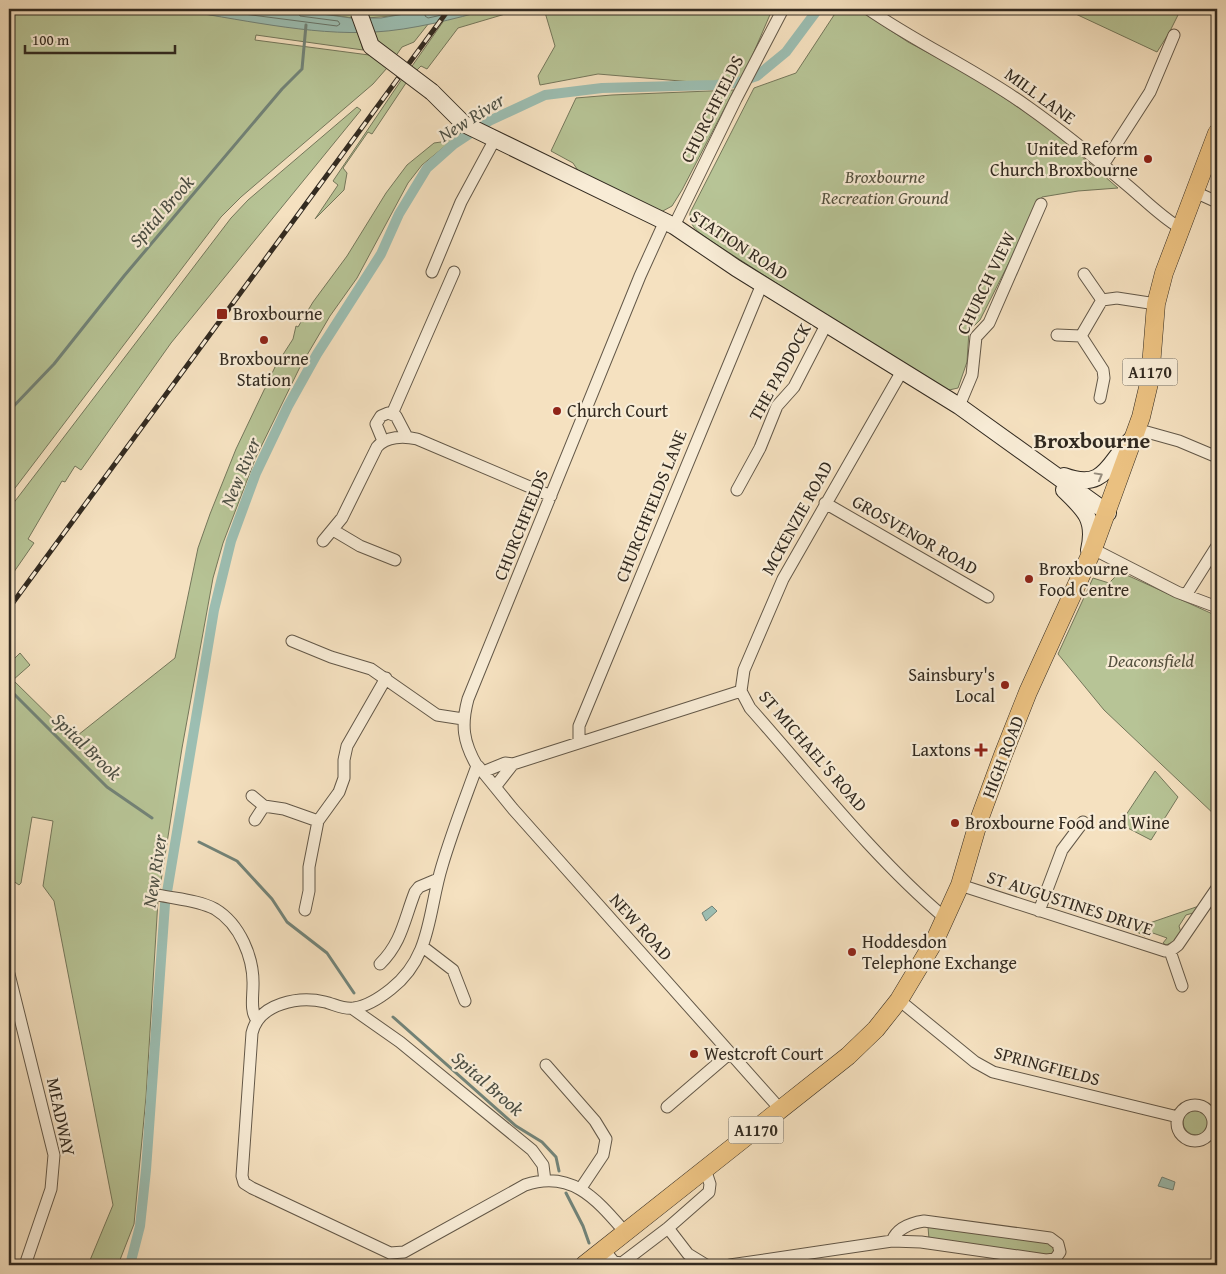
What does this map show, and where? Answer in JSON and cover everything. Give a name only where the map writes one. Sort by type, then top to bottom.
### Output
[{"type":"main road","name":"STATION ROAD","points":[[359,10],[371,46],[481,132],[670,223],[826,325],[959,406],[1037,464],[1108,513]]},
{"type":"main road","name":"A1170","points":[[1108,513],[1145,403],[1150,379],[1156,304],[1164,273],[1217,133]]},
{"type":"main road","points":[[1037,464],[1070,478],[1085,481],[1094,480],[1106,473],[1119,451],[1135,433]]},
{"type":"main road","points":[[1037,464],[1084,511],[1089,519],[1091,540],[1086,567]]},
{"type":"main road","points":[[1089,519],[1108,513]]},
{"type":"main road","name":"HIGH ROAD","points":[[899,1000],[935,940],[960,885],[979,820],[1021,709],[1094,549],[1108,513]]},
{"type":"main road","name":"A1170","points":[[584,1265],[610,1259],[625,1232],[848,1056],[876,1029],[899,1000]]},
{"type":"street","name":"CHURCHFIELDS","points":[[480,769],[467,746],[463,719],[468,699],[640,276],[783,9]]},
{"type":"street","name":"MILL LANE","points":[[868,9],[910,37],[1002,89],[1103,165],[1153,209],[1180,228]]},
{"type":"street","points":[[1103,165],[1150,92],[1174,35]]},
{"type":"street","points":[[432,272],[461,202],[481,132]]},
{"type":"street","points":[[1195,192],[1217,202]]},
{"type":"street","name":"CHURCH VIEW","points":[[959,406],[972,375],[976,337],[989,322],[1041,204]]},
{"type":"street","points":[[392,414],[454,272]]},
{"type":"street","points":[[1084,274],[1102,300]]},
{"type":"street","name":"CHURCHFIELDS LANE","points":[[579,741],[579,726],[762,284]]},
{"type":"street","points":[[1102,300],[1117,298],[1156,304]]},
{"type":"street","points":[[1081,336],[1102,300]]},
{"type":"street","name":"THE PADDOCK","points":[[737,490],[760,448],[777,406],[797,382],[826,325]]},
{"type":"street","points":[[1057,335],[1081,336]]},
{"type":"street","points":[[1081,336],[1103,370],[1104,378],[1100,398]]},
{"type":"street","name":"MCKENZIE ROAD","points":[[741,690],[744,670],[780,586],[825,503],[902,371]]},
{"type":"street","points":[[392,414],[399,420],[407,437]]},
{"type":"street","points":[[383,441],[376,424],[381,416],[392,414]]},
{"type":"street","points":[[1135,433],[1179,442],[1217,457]]},
{"type":"street","points":[[323,540],[342,518],[377,447],[383,441],[407,437],[417,439],[552,496]]},
{"type":"street","name":"GROSVENOR ROAD","points":[[825,503],[988,597]]},
{"type":"street","points":[[333,530],[360,546],[395,560]]},
{"type":"street","points":[[1186,595],[1217,546]]},
{"type":"street","points":[[1094,549],[1186,595],[1217,607]]},
{"type":"street","points":[[292,640],[331,657],[364,666],[386,678],[437,715],[463,719]]},
{"type":"street","points":[[305,910],[309,892],[309,867],[318,820],[342,786],[345,754],[354,732],[386,678]]},
{"type":"street","name":"ST MICHAEL'S ROAD","points":[[480,769],[505,763],[513,764],[579,741],[741,690],[750,708],[874,848],[916,893],[945,918]]},
{"type":"street","points":[[495,787],[513,764]]},
{"type":"street","points":[[353,1009],[374,1001],[399,983],[423,948],[438,879],[448,846],[480,769]]},
{"type":"street","name":"NEW ROAD","points":[[480,769],[781,1110]]},
{"type":"street","points":[[252,796],[264,806],[284,809],[318,820]]},
{"type":"street","points":[[255,820],[264,806]]},
{"type":"street","points":[[1039,911],[1062,850],[1083,822]]},
{"type":"street","points":[[380,964],[388,956],[402,933],[415,892],[419,887],[438,879]]},
{"type":"street","name":"ST AUGUSTINES DRIVE","points":[[960,885],[1159,950],[1170,951],[1178,945],[1217,888]]},
{"type":"street","points":[[158,895],[190,901],[219,912],[244,944],[253,970],[253,1011],[257,1020]]},
{"type":"street","points":[[423,948],[452,970],[465,1001]]},
{"type":"street","name":"ST AUGUSTINES DRIVE","points":[[1170,951],[1182,986]]},
{"type":"street","name":"MEADWAY","points":[[9,974],[54,1155],[51,1189],[25,1265]]},
{"type":"street","name":"SPRINGFIELDS","points":[[899,1000],[975,1062],[993,1072],[1178,1118]]},
{"type":"street","points":[[545,1181],[543,1165],[532,1150],[400,1042],[353,1009],[317,1001],[291,1002],[273,1007],[257,1020],[252,1033],[242,1176],[244,1183],[252,1188],[395,1254],[404,1252],[525,1186],[545,1181],[572,1184],[581,1188],[600,1203],[625,1232]]},
{"type":"street","points":[[667,1107],[730,1053]]},
{"type":"street","points":[[546,1066],[595,1121],[606,1139],[606,1149],[603,1155],[581,1188]]},
{"type":"street","points":[[610,1259],[626,1262],[709,1192],[710,1184],[704,1169]]},
{"type":"street","points":[[921,1242],[924,1221]]},
{"type":"street","points":[[730,1265],[892,1241],[921,1242],[1046,1260],[1055,1259],[1060,1252],[1058,1244],[1050,1238],[924,1221],[908,1225],[896,1233],[892,1241]]},
{"type":"street","points":[[668,1228],[688,1254],[706,1265]]},
{"type":"green space","points":[[9,9],[171,9],[294,27],[358,32],[363,50],[256,35],[255,40],[369,55],[387,68],[373,84],[241,197],[221,217],[9,496]]},
{"type":"green space","points":[[286,9],[348,9],[353,18]]},
{"type":"green space","points":[[366,9],[433,9],[405,15],[367,18]]},
{"type":"green space","points":[[490,9],[522,9],[458,28],[427,69],[421,66],[415,72],[410,69],[445,19]]},
{"type":"green space","points":[[544,9],[618,9],[626,14],[633,9],[772,10],[747,68],[740,78],[704,83],[598,74],[540,85],[538,76],[555,46]]},
{"type":"green space","name":"Broxbourne Recreation Ground","points":[[838,9],[858,9],[908,42],[964,72],[1050,129],[1118,188],[1078,191],[1042,197],[980,320],[969,331],[967,362],[958,388],[949,390],[908,368],[699,233],[691,223],[690,213],[754,88],[796,73]]},
{"type":"green space","points":[[1065,9],[1181,9],[1157,52]]},
{"type":"green space","points":[[429,23],[414,42],[402,47],[395,57],[376,42],[371,32]]},
{"type":"green space","points":[[402,79],[406,83],[372,134],[368,132],[343,168],[347,173],[344,190],[315,219],[338,185],[333,181]]},
{"type":"green space","points":[[734,90],[682,190],[672,206],[661,212],[579,172],[573,163],[551,151],[576,98]]},
{"type":"green space","points":[[357,107],[361,110],[171,343],[81,470],[75,466],[65,482],[62,481],[28,539],[34,543],[9,579],[9,509],[231,218],[248,200]]},
{"type":"green space","points":[[456,131],[461,133],[422,165],[408,183],[357,278],[330,316],[300,367],[256,457],[223,543],[213,578],[182,748],[158,900],[146,1097],[134,1224],[118,1265],[88,1265],[113,1205],[54,901],[43,886],[53,821],[32,817],[21,883],[19,885],[9,878],[9,664],[20,653],[30,665],[13,680],[73,739],[175,658],[198,548],[210,514],[236,449],[275,367],[293,339],[296,326],[298,327],[313,302],[347,256],[386,193],[407,165],[434,143],[441,142]]},
{"type":"green space","name":"Deaconsfield","points":[[1120,572],[1217,616],[1217,817],[1104,710],[1058,654],[1093,578],[1109,583]]},
{"type":"green space","points":[[1155,771],[1178,797],[1151,840],[1120,824]]},
{"type":"green space","points":[[1199,906],[1194,916],[1193,913],[1186,915],[1179,926],[1181,933],[1176,941],[1166,945],[1163,943],[1167,938],[1150,932],[1145,936],[1137,932],[1138,927]]},
{"type":"green space","points":[[1196,1109],[1205,1113],[1209,1122],[1205,1131],[1196,1135],[1187,1131],[1183,1122],[1187,1113]]},
{"type":"green space","points":[[928,1227],[1052,1243],[1055,1251],[1050,1256],[929,1239]]},
{"type":"water","points":[[171,9],[286,9],[351,18],[381,18],[433,9],[490,9],[403,29],[350,33],[299,29]]},
{"type":"water","points":[[712,906],[717,911],[706,921],[702,913]]},
{"type":"water","points":[[1162,1177],[1175,1182],[1173,1190],[1158,1186]]},
{"type":"waterway","name":"New River","points":[[130,1265],[140,1226],[146,1170],[165,904],[214,610],[231,541],[256,473],[288,406],[317,354],[381,254],[399,214],[427,168],[454,144],[489,121],[545,95],[602,88],[715,85],[736,83],[757,76],[786,52],[818,9]]},
{"type":"waterway","name":"Spital Brook","points":[[9,411],[54,364],[124,276],[282,89],[302,69],[306,25]]},
{"type":"waterway","name":"Spital Brook","points":[[9,689],[107,787],[152,818]]},
{"type":"waterway","name":"Spital Brook","points":[[199,842],[237,861],[272,899],[287,922],[327,953],[354,993]]},
{"type":"waterway","name":"Spital Brook","points":[[393,1017],[516,1126],[542,1142],[556,1157],[559,1171]]},
{"type":"waterway","name":"Spital Brook","points":[[566,1193],[583,1226],[589,1243]]},
{"type":"railway","points":[[9,608],[449,9]]},
{"type":"place","name":"United Reform Church Broxbourne","points":[[1148,159]]},
{"type":"place","name":"Broxbourne","points":[[222,314]]},
{"type":"place","name":"Broxbourne Station","points":[[264,340]]},
{"type":"place","name":"Church Court","points":[[557,411]]},
{"type":"place","name":"Broxbourne Food Centre","points":[[1029,579]]},
{"type":"place","name":"Sainsbury's Local","points":[[1005,685]]},
{"type":"place","name":"Laxtons","points":[[981,750]]},
{"type":"place","name":"Broxbourne Food and Wine","points":[[955,823]]},
{"type":"place","name":"Hoddesdon Telephone Exchange","points":[[852,952]]},
{"type":"place","name":"Westcroft Court","points":[[694,1054]]},
{"type":"district","name":"Broxbourne","points":[[1092,440]]}]
